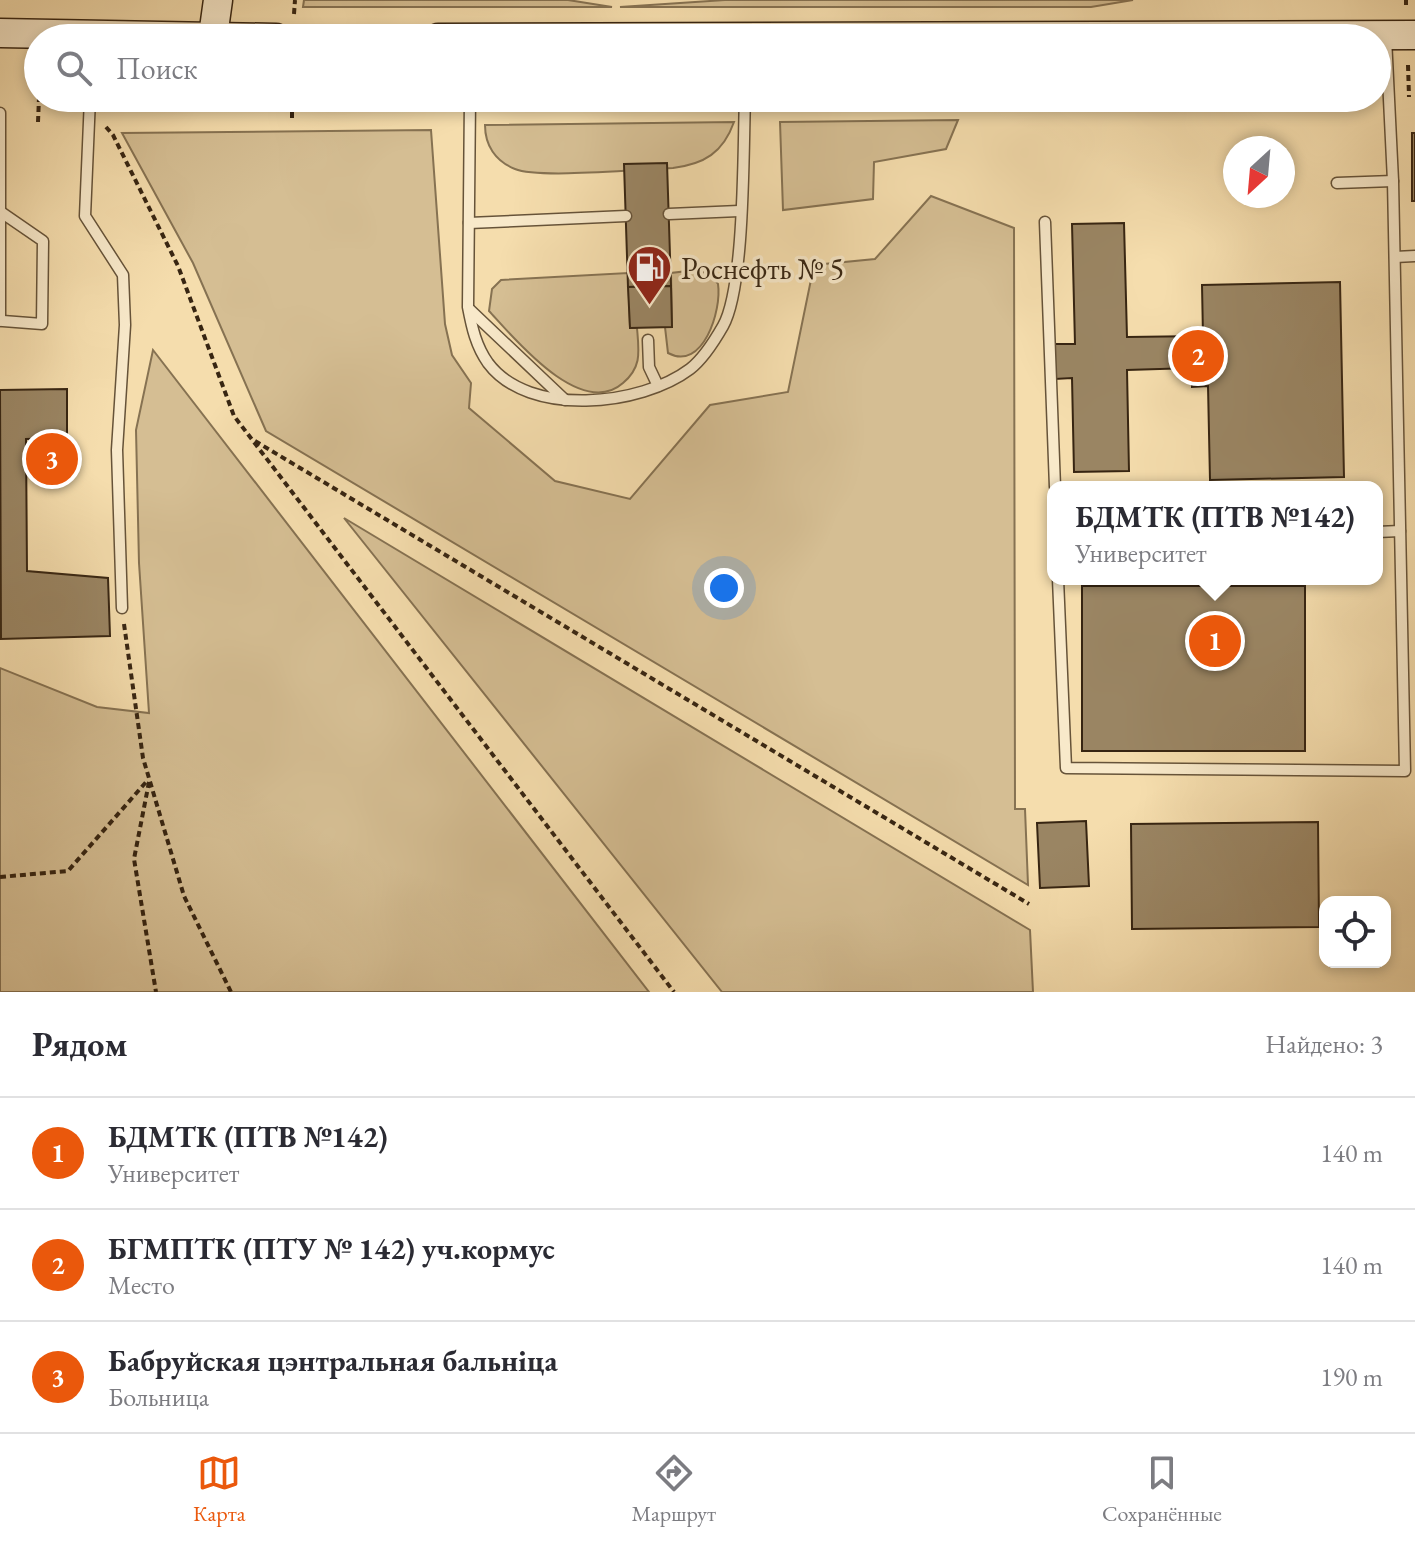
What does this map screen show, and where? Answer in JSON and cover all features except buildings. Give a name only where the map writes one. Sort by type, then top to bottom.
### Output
[{"type":"main road","points":[[215,24],[218,0]]},
{"type":"main road","points":[[0,33],[24,34]]},
{"type":"main road","points":[[1391,36],[1415,35]]},
{"type":"lane","points":[[89,112],[85,216],[123,275],[125,325],[117,450],[122,608]]},
{"type":"lane","points":[[470,112],[468,307],[474,338],[489,365],[507,381],[531,394],[566,401],[623,396],[658,386],[691,369],[724,323],[735,288],[744,112]]},
{"type":"lane","points":[[1058,585],[1066,768],[1405,771],[1390,112]]},
{"type":"lane","points":[[0,113],[1,321],[42,324],[43,241],[1,212]]},
{"type":"lane","points":[[1337,183],[1393,181]]},
{"type":"lane","points":[[669,214],[739,211]]},
{"type":"lane","points":[[469,223],[626,216]]},
{"type":"lane","points":[[1045,222],[1055,481]]},
{"type":"lane","points":[[1395,257],[1415,256]]},
{"type":"lane","points":[[468,307],[566,401]]},
{"type":"lane","points":[[648,340],[649,367],[658,386]]},
{"type":"lane","points":[[1383,532],[1400,531]]},
{"type":"path","points":[[294,14],[295,0]]},
{"type":"path","points":[[1408,65],[1409,97]]},
{"type":"path","points":[[38,112],[38,122]]},
{"type":"path","points":[[292,112],[292,118]]},
{"type":"path","points":[[101,123],[113,135],[178,266],[234,416],[674,992]]},
{"type":"path","points":[[251,438],[1029,904]]},
{"type":"path","points":[[122,608],[143,758],[149,780],[184,896],[231,992]]},
{"type":"path","points":[[0,877],[68,871],[149,780]]},
{"type":"path","points":[[149,780],[134,859],[156,992]]},
{"type":"shaded area","points":[[304,0],[568,0],[612,7],[303,7]]},
{"type":"shaded area","points":[[725,0],[1133,0],[1091,7],[620,7]]},
{"type":"shaded area","points":[[958,120],[946,149],[874,162],[873,199],[783,210],[780,122]]},
{"type":"shaded area","points":[[734,122],[718,149],[694,163],[673,168],[567,173],[527,172],[508,166],[492,152],[485,125]]},
{"type":"shaded area","points":[[431,130],[445,324],[452,355],[471,383],[469,408],[555,481],[630,499],[710,405],[788,392],[814,265],[875,259],[931,196],[1014,228],[1015,809],[1025,809],[1028,885],[266,431],[193,263],[122,133]]},
{"type":"shaded area","points":[[696,270],[710,274],[718,284],[717,308],[708,335],[700,346],[691,354],[680,357],[668,353],[665,327],[672,326],[671,273]]},
{"type":"shaded area","points":[[628,273],[630,328],[637,328],[638,358],[629,377],[606,392],[588,391],[569,384],[550,371],[489,311],[492,289],[501,280]]},
{"type":"shaded area","points":[[153,350],[649,992],[0,992],[0,668],[97,707],[149,713],[139,563],[136,430]]},
{"type":"shaded area","points":[[344,518],[1030,930],[1033,992],[722,992]]},
{"type":"place","name":"Роснефть № 5","points":[[650,307]]},
{"type":"place","name":"БГМПТК (ПТУ № 142) уч.кормус","points":[[1198,356]]},
{"type":"place","name":"Бабруйская цэнтральная бальніца","points":[[52,459]]},
{"type":"place","name":"БДМТК (ПТВ №142)","points":[[1215,641]]}]
